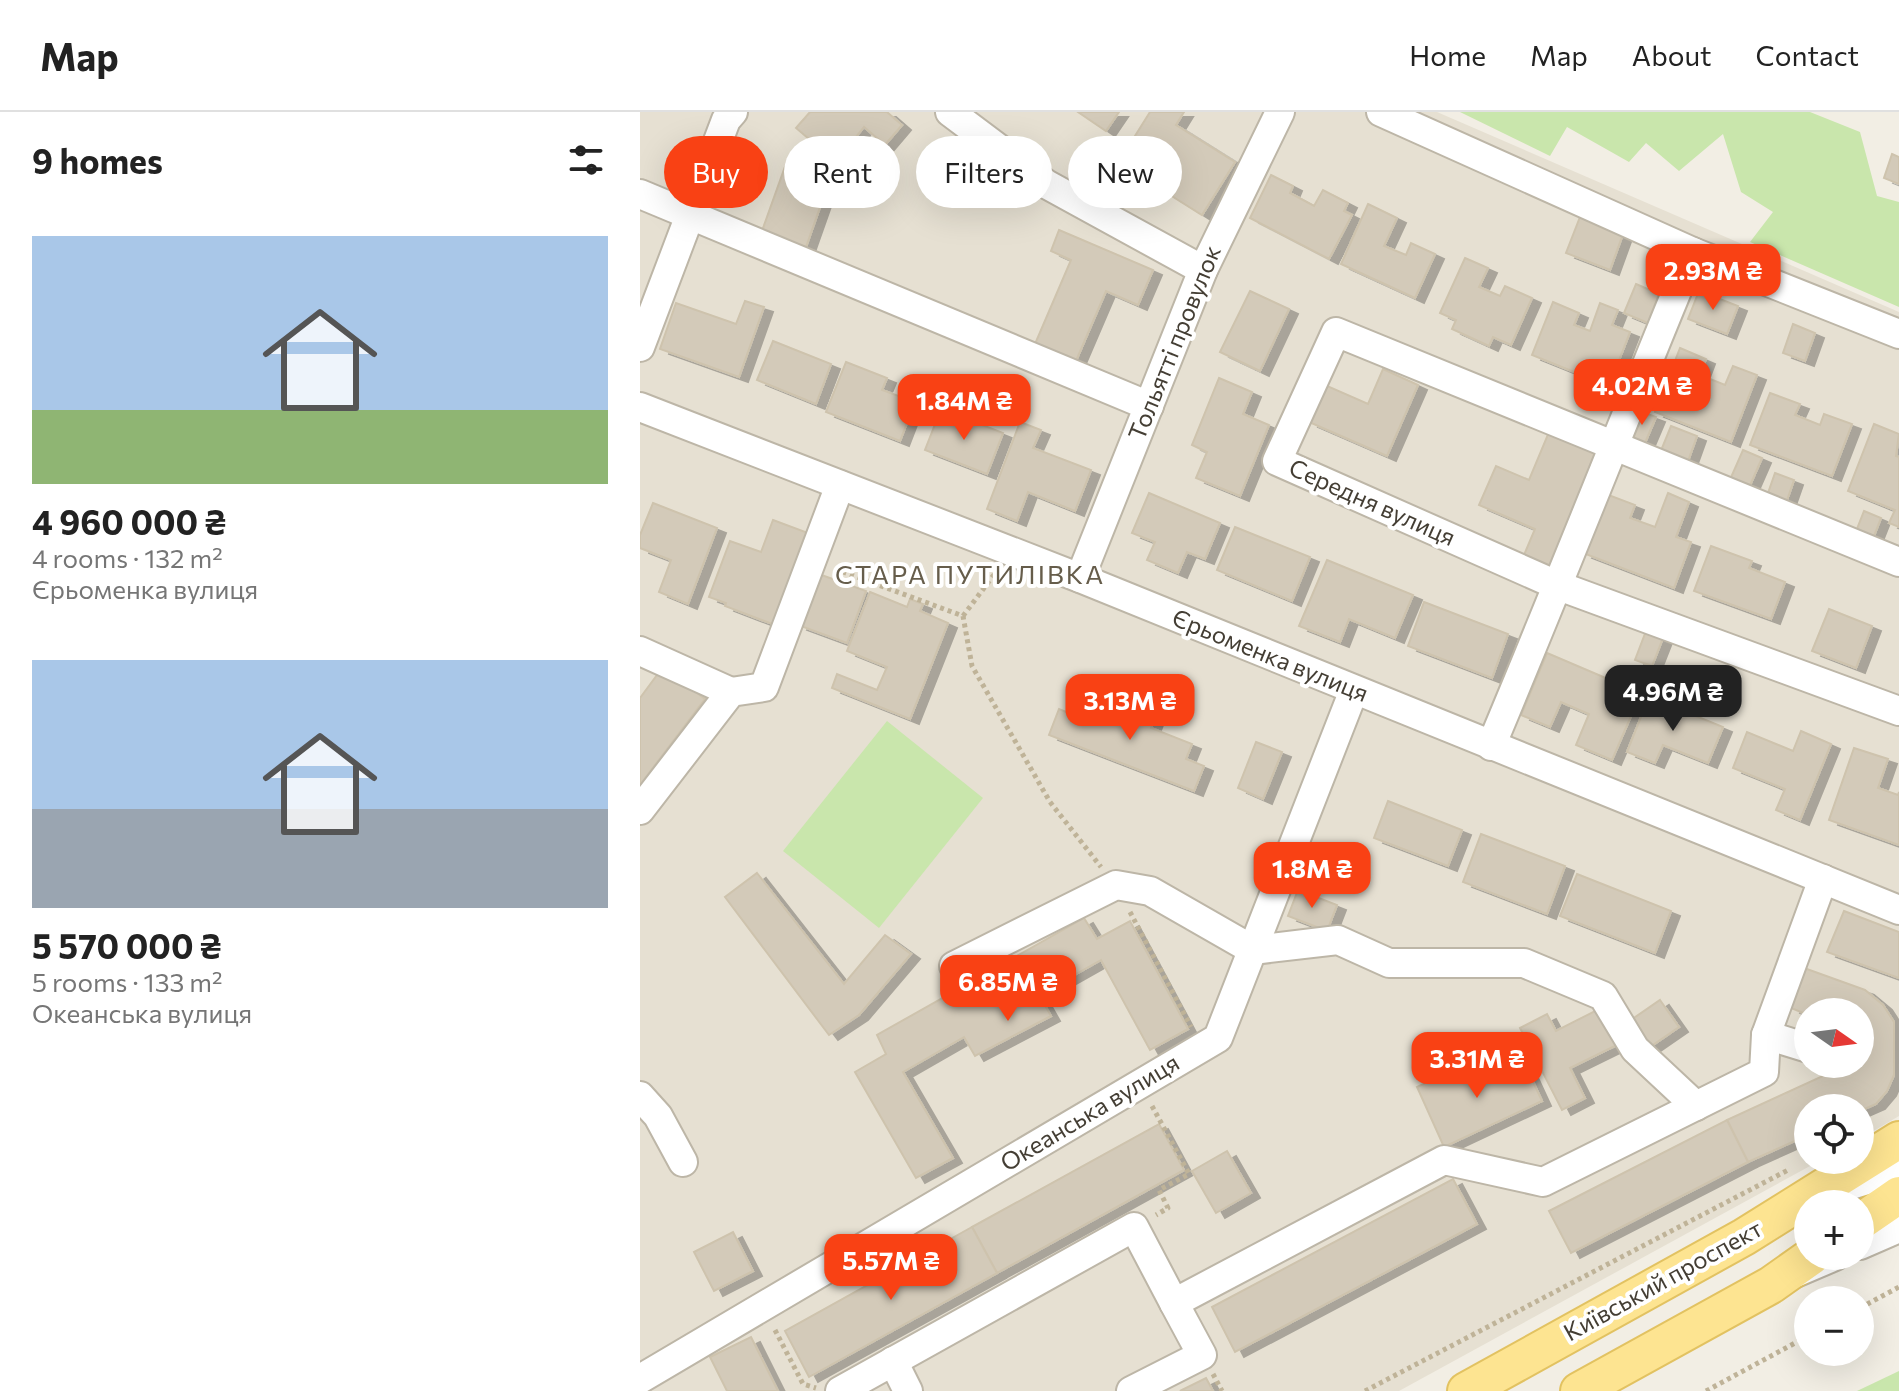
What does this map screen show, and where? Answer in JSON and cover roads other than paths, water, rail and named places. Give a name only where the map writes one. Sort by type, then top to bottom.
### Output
[{"type":"main road","name":"Київський проспект","points":[[1466,1391],[1744,1237],[1802,1182],[1899,1140]]},
{"type":"main road","points":[[1874,1212],[1899,1195]]},
{"type":"main road","points":[[1744,1237],[1771,1285]]},
{"type":"main road","points":[[1579,1391],[1771,1285],[1794,1269]]},
{"type":"street","points":[[640,347],[726,120],[733,112]]},
{"type":"street","points":[[950,112],[1046,184],[1203,270]]},
{"type":"street","name":"Тольятті провулок","points":[[1080,578],[1203,270],[1280,112]]},
{"type":"street","points":[[1381,112],[1693,252],[1899,334]]},
{"type":"street","points":[[640,194],[1149,406]]},
{"type":"street","points":[[1491,746],[1693,252]]},
{"type":"street","name":"Середня вулиця","points":[[1899,562],[1336,332],[1277,461],[1559,586],[1899,711]]},
{"type":"street","name":"Єрьоменка вулиця","points":[[640,407],[1080,578],[1899,910]]},
{"type":"street","points":[[640,651],[731,692],[764,687],[840,485]]},
{"type":"street","name":"Океанська вулиця","points":[[640,1380],[1218,1038],[1354,690]]},
{"type":"street","points":[[640,810],[731,692]]},
{"type":"street","points":[[1174,1303],[1444,1160],[1543,1182],[1764,1072],[1766,1035],[1823,879]]},
{"type":"street","points":[[954,966],[1116,885],[1150,891],[1253,950],[1338,940],[1389,963],[1524,963],[1603,996],[1635,1049],[1696,1106]]},
{"type":"street","points":[[1766,1035],[1794,1044]]},
{"type":"street","points":[[640,1096],[658,1116],[683,1162]]},
{"type":"street","points":[[1802,1182],[1899,1170]]},
{"type":"street","points":[[840,1391],[1134,1227],[1202,1355],[1131,1391]]},
{"type":"street","points":[[1874,1239],[1899,1228]]},
{"type":"street","points":[[1771,1285],[1804,1270]]},
{"type":"street","points":[[893,1361],[908,1391]]},
{"type":"street","points":[[640,1380],[646,1391]]},
{"type":"district","name":"СТАРА ПУТИЛІВКА","points":[[970,575]]}]
